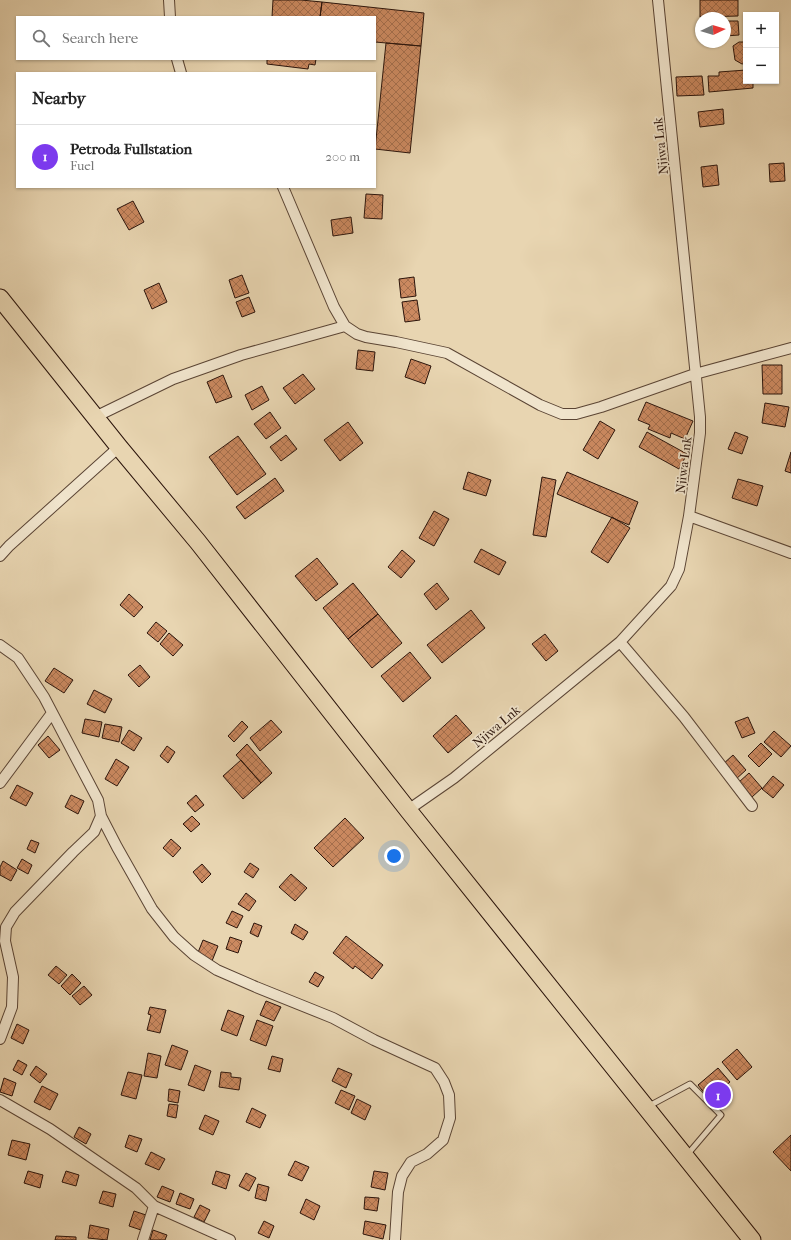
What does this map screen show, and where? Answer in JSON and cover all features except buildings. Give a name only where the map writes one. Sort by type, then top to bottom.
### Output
[{"type":"highway","points":[[0,298],[119,447],[198,542],[408,810],[752,1240]]},
{"type":"street","points":[[169,0],[170,16]]},
{"type":"street","name":"Njiwa Lnk","points":[[408,810],[454,778],[620,642],[671,586],[679,569],[689,516],[700,433],[700,417],[658,0]]},
{"type":"street","points":[[177,60],[180,72]]},
{"type":"street","points":[[283,188],[334,307],[345,326],[357,334],[366,337],[447,353],[540,405],[562,414],[576,414],[601,407],[695,374],[791,348]]},
{"type":"street","points":[[95,417],[173,379],[242,355],[345,326]]},
{"type":"street","points":[[0,556],[9,546],[119,447]]},
{"type":"street","points":[[689,516],[791,553]]},
{"type":"street","points":[[620,642],[684,718],[752,806]]},
{"type":"street","points":[[0,645],[18,658],[44,697],[98,800],[101,816],[117,847],[152,909],[174,937],[194,955],[218,970],[333,1018],[374,1040],[435,1068],[444,1082],[449,1095],[450,1118],[444,1140],[427,1154],[411,1162],[402,1176],[398,1192],[395,1240]]},
{"type":"street","points":[[0,783],[52,713]]},
{"type":"street","points":[[0,1038],[12,1007],[13,977],[5,941],[6,927],[15,912],[94,832],[101,816]]},
{"type":"street","points":[[0,1100],[50,1128],[136,1188],[154,1206],[230,1240]]},
{"type":"street","points":[[143,1240],[154,1206]]},
{"type":"lane","points":[[646,1107],[690,1084],[721,1115],[686,1157]]},
{"type":"place","name":"Petroda Fullstation","points":[[718,1095]]}]
